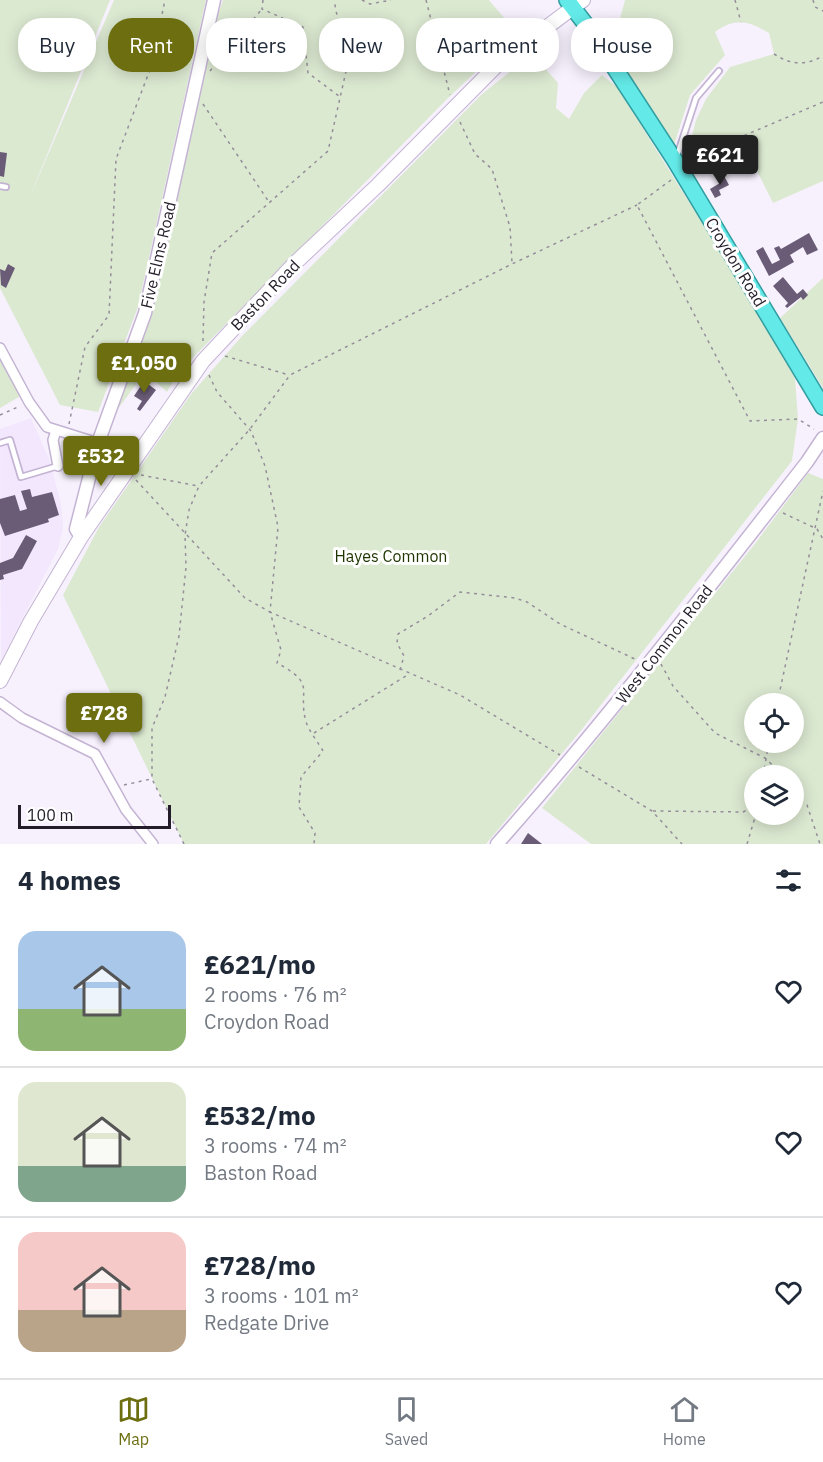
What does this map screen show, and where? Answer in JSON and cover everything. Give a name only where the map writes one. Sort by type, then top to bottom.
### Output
[{"type":"highway","name":"Croydon Road","points":[[574,2],[678,165],[823,407]]},
{"type":"main road","name":"Baston Road","points":[[2,673],[81,537],[207,357],[294,264],[378,185],[499,63],[574,2]]},
{"type":"street","name":"Five Elms Road","points":[[81,537],[76,529],[98,443],[145,313],[214,0]]},
{"type":"street","points":[[1,355],[47,427],[98,443]]},
{"type":"street","points":[[56,431],[53,440],[57,466]]},
{"type":"street","name":"West Common Road","points":[[497,844],[570,761],[772,507],[819,433]]},
{"type":"street","points":[[0,702],[22,718],[95,753],[113,788],[153,844]]},
{"type":"lane","points":[[678,165],[678,155],[696,98],[719,71]]},
{"type":"lane","points":[[0,443],[10,440],[21,477],[57,466]]},
{"type":"path","points":[[67,434],[85,347],[109,315],[116,159],[151,67],[165,0]]},
{"type":"path","points":[[254,18],[262,9],[262,0]]},
{"type":"path","points":[[314,844],[315,833],[299,807],[301,777],[323,751],[306,722],[305,686],[298,676],[278,663],[281,650],[270,612],[278,527],[265,466],[250,429],[217,392],[207,357],[204,302],[212,253],[327,151],[347,67],[333,0]]},
{"type":"path","points":[[362,0],[370,4],[391,0]]},
{"type":"path","points":[[426,0],[453,108],[475,154],[492,169],[510,227],[512,264]]},
{"type":"path","points":[[735,0],[741,22]]},
{"type":"path","points":[[813,0],[816,7],[823,11]]},
{"type":"path","points":[[262,9],[303,27],[308,73],[340,97]]},
{"type":"path","points":[[774,54],[789,63],[810,62],[823,56]]},
{"type":"path","points":[[194,90],[269,202]]},
{"type":"path","points":[[184,844],[152,779],[152,728],[165,697],[179,636],[186,567],[185,535],[189,510],[199,486],[250,429],[290,375],[512,264],[637,205],[678,165],[823,102]]},
{"type":"path","points":[[637,205],[750,421],[798,419],[819,433]]},
{"type":"path","points":[[207,357],[290,375]]},
{"type":"path","points":[[0,415],[29,402]]},
{"type":"path","points":[[142,475],[199,486]]},
{"type":"path","points":[[138,484],[245,598],[270,612],[460,695],[652,811],[682,844]]},
{"type":"path","points":[[780,693],[817,529],[823,491]]},
{"type":"path","points":[[772,507],[817,529],[823,539]]},
{"type":"path","points":[[400,670],[404,656],[397,643],[398,634],[428,616],[460,592],[515,598],[527,602],[560,624],[597,639],[648,665],[663,664],[673,686],[715,733],[765,758],[772,765]]},
{"type":"path","points":[[313,734],[409,674]]},
{"type":"path","points":[[764,765],[766,753]]},
{"type":"path","points":[[113,788],[152,779]]},
{"type":"path","points":[[804,804],[807,806],[820,844]]},
{"type":"path","points":[[652,811],[744,811]]},
{"type":"path","points":[[747,844],[753,825]]},
{"type":"shaded area","points":[[31,418],[49,459],[61,503],[63,527],[58,549],[1,660],[0,429]]},
{"type":"green space","points":[[0,0],[110,0],[96,34],[96,18],[18,18],[18,72],[81,72],[29,199],[83,72],[96,72],[96,42],[114,0],[206,0],[194,54],[194,18],[108,18],[108,72],[190,72],[138,307],[98,412],[60,405],[0,288]]},
{"type":"green space","points":[[223,0],[489,0],[504,18],[416,18],[416,72],[476,72],[178,373],[167,392],[145,372],[115,413],[156,296],[206,65],[206,72],[307,72],[307,18],[217,18]]},
{"type":"green space","points":[[625,0],[823,0],[823,181],[773,203],[743,143],[692,167],[687,156],[696,120],[706,99],[730,67],[774,54],[769,33],[742,22],[729,24],[715,32],[725,55],[690,95],[674,145],[627,72],[673,72],[673,18],[620,18]]},
{"type":"green space","name":"Hayes Common","points":[[510,72],[548,72],[558,83],[556,108],[569,119],[584,93],[602,75],[617,87],[751,301],[795,378],[798,419],[792,461],[579,733],[486,844],[184,844],[63,595],[99,527],[191,394],[243,335],[481,95]]},
{"type":"green space","points":[[823,278],[823,388],[780,318]]},
{"type":"green space","points":[[0,354],[24,394],[0,408]]},
{"type":"green space","points":[[808,473],[823,479],[823,844],[591,844],[542,808],[754,545]]},
{"type":"building","points":[[0,152],[7,153],[4,177],[0,176]]},
{"type":"building","points":[[723,174],[729,185],[719,190],[721,195],[715,198],[710,189],[720,183],[717,177]]},
{"type":"building","points":[[809,233],[818,250],[807,255],[803,247],[790,255],[794,262],[769,276],[756,251],[763,247],[772,264],[780,260],[774,248],[779,246],[781,249]]},
{"type":"building","points":[[8,264],[15,268],[6,288],[1,285],[0,269],[5,271]]},
{"type":"building","points":[[783,277],[797,294],[803,289],[808,295],[803,300],[801,297],[787,308],[785,306],[788,303],[773,286]]},
{"type":"building","points":[[144,381],[156,390],[140,411],[137,409],[142,401],[134,396]]},
{"type":"building","points":[[30,489],[32,497],[52,492],[59,515],[48,519],[49,522],[5,536],[0,523],[0,499],[15,495],[20,511],[27,509],[21,491]]},
{"type":"building","points":[[26,535],[37,541],[22,569],[3,575],[4,579],[0,580],[0,563],[13,558]]},
{"type":"building","points":[[528,833],[542,844],[521,844]]}]
